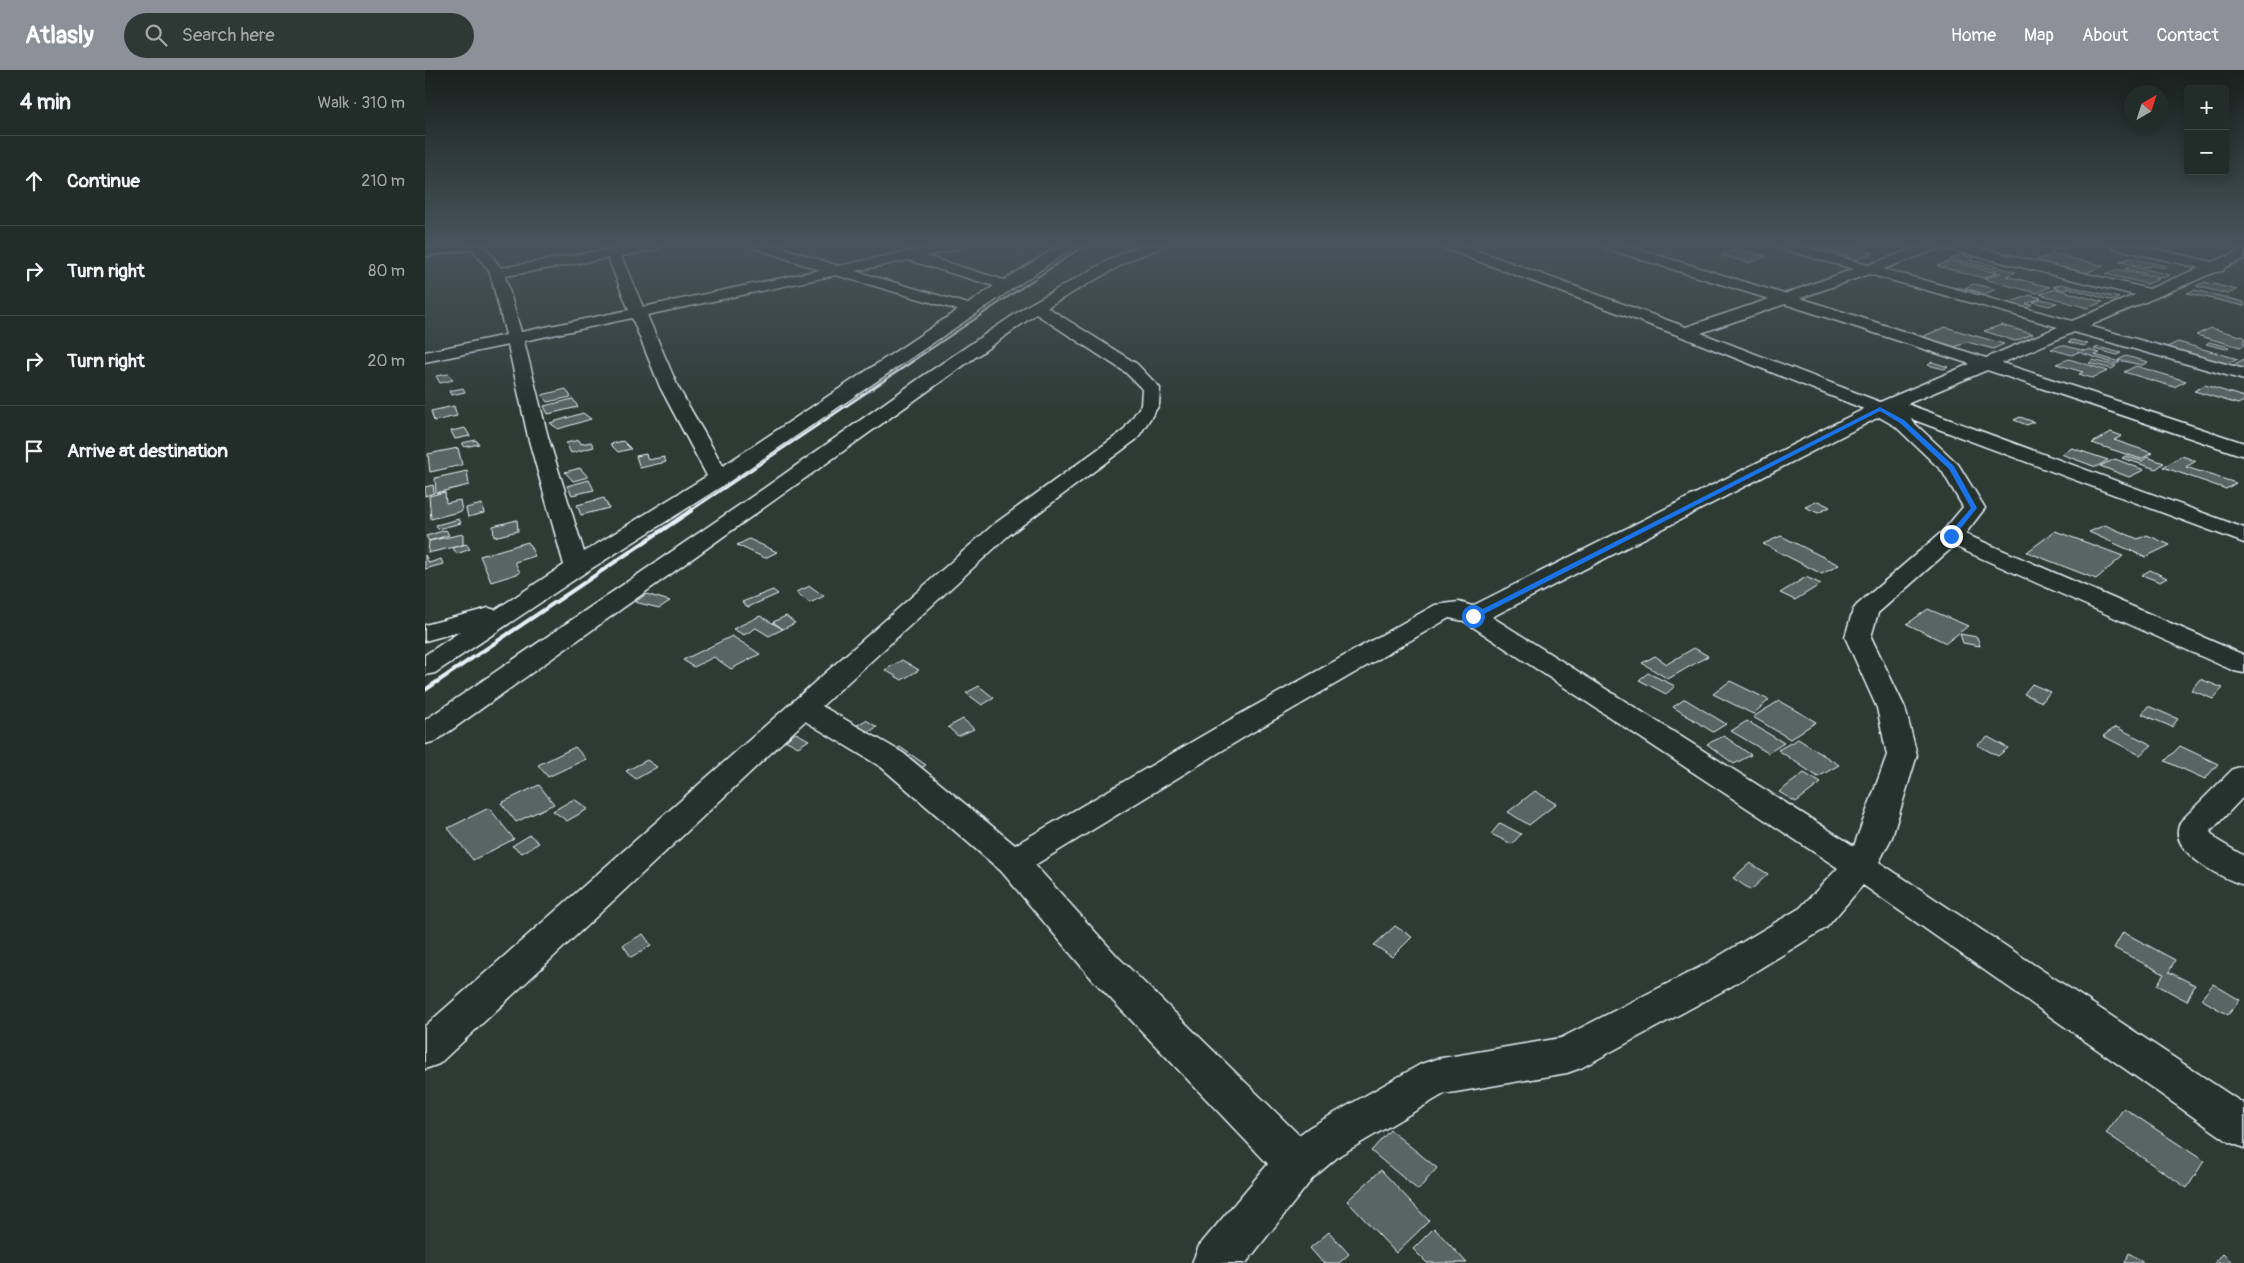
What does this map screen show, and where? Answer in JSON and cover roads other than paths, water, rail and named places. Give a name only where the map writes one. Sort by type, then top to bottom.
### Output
[{"type":"street","points":[[505,301],[538,437],[577,567]]},
{"type":"street","points":[[631,301],[669,388],[719,478]]},
{"type":"street","points":[[425,357],[695,301]]},
{"type":"street","points":[[941,301],[970,309]]},
{"type":"street","points":[[425,667],[577,567],[719,478],[982,301]]},
{"type":"street","points":[[425,734],[771,494],[926,382],[1046,301]]},
{"type":"street","points":[[1599,301],[1885,407],[2244,536]]},
{"type":"street","points":[[1686,333],[1778,301]]},
{"type":"street","points":[[1788,301],[1865,324],[2244,450]]},
{"type":"street","points":[[1981,301],[2244,374]]},
{"type":"street","points":[[1473,616],[1885,407],[2134,301]]},
{"type":"street","points":[[425,1051],[803,707],[1001,530],[1130,434],[1150,406],[1151,388],[1131,368],[1035,307]]},
{"type":"street","points":[[1216,1263],[1297,1163],[1325,1141],[1436,1077],[1567,1055],[1708,981],[1813,918],[1860,866],[1875,837],[1902,755],[1891,708],[1858,637],[1866,610],[1951,536],[1974,508],[1951,468],[1885,407]]},
{"type":"street","points":[[1951,536],[2244,665]]},
{"type":"street","points":[[425,633],[513,609]]},
{"type":"street","points":[[1013,862],[1236,729],[1444,610],[1459,610],[1473,616],[1860,866],[2244,1128]]},
{"type":"street","points":[[803,707],[892,760],[1013,862],[1105,968],[1297,1163]]},
{"type":"street","points":[[2244,777],[2193,829],[2193,838],[2205,850],[2244,872]]},
{"type":"railway","points":[[911,362],[1002,301]]},
{"type":"railway","points":[[690,511],[913,361]]},
{"type":"railway","points":[[425,690],[692,510]]}]
